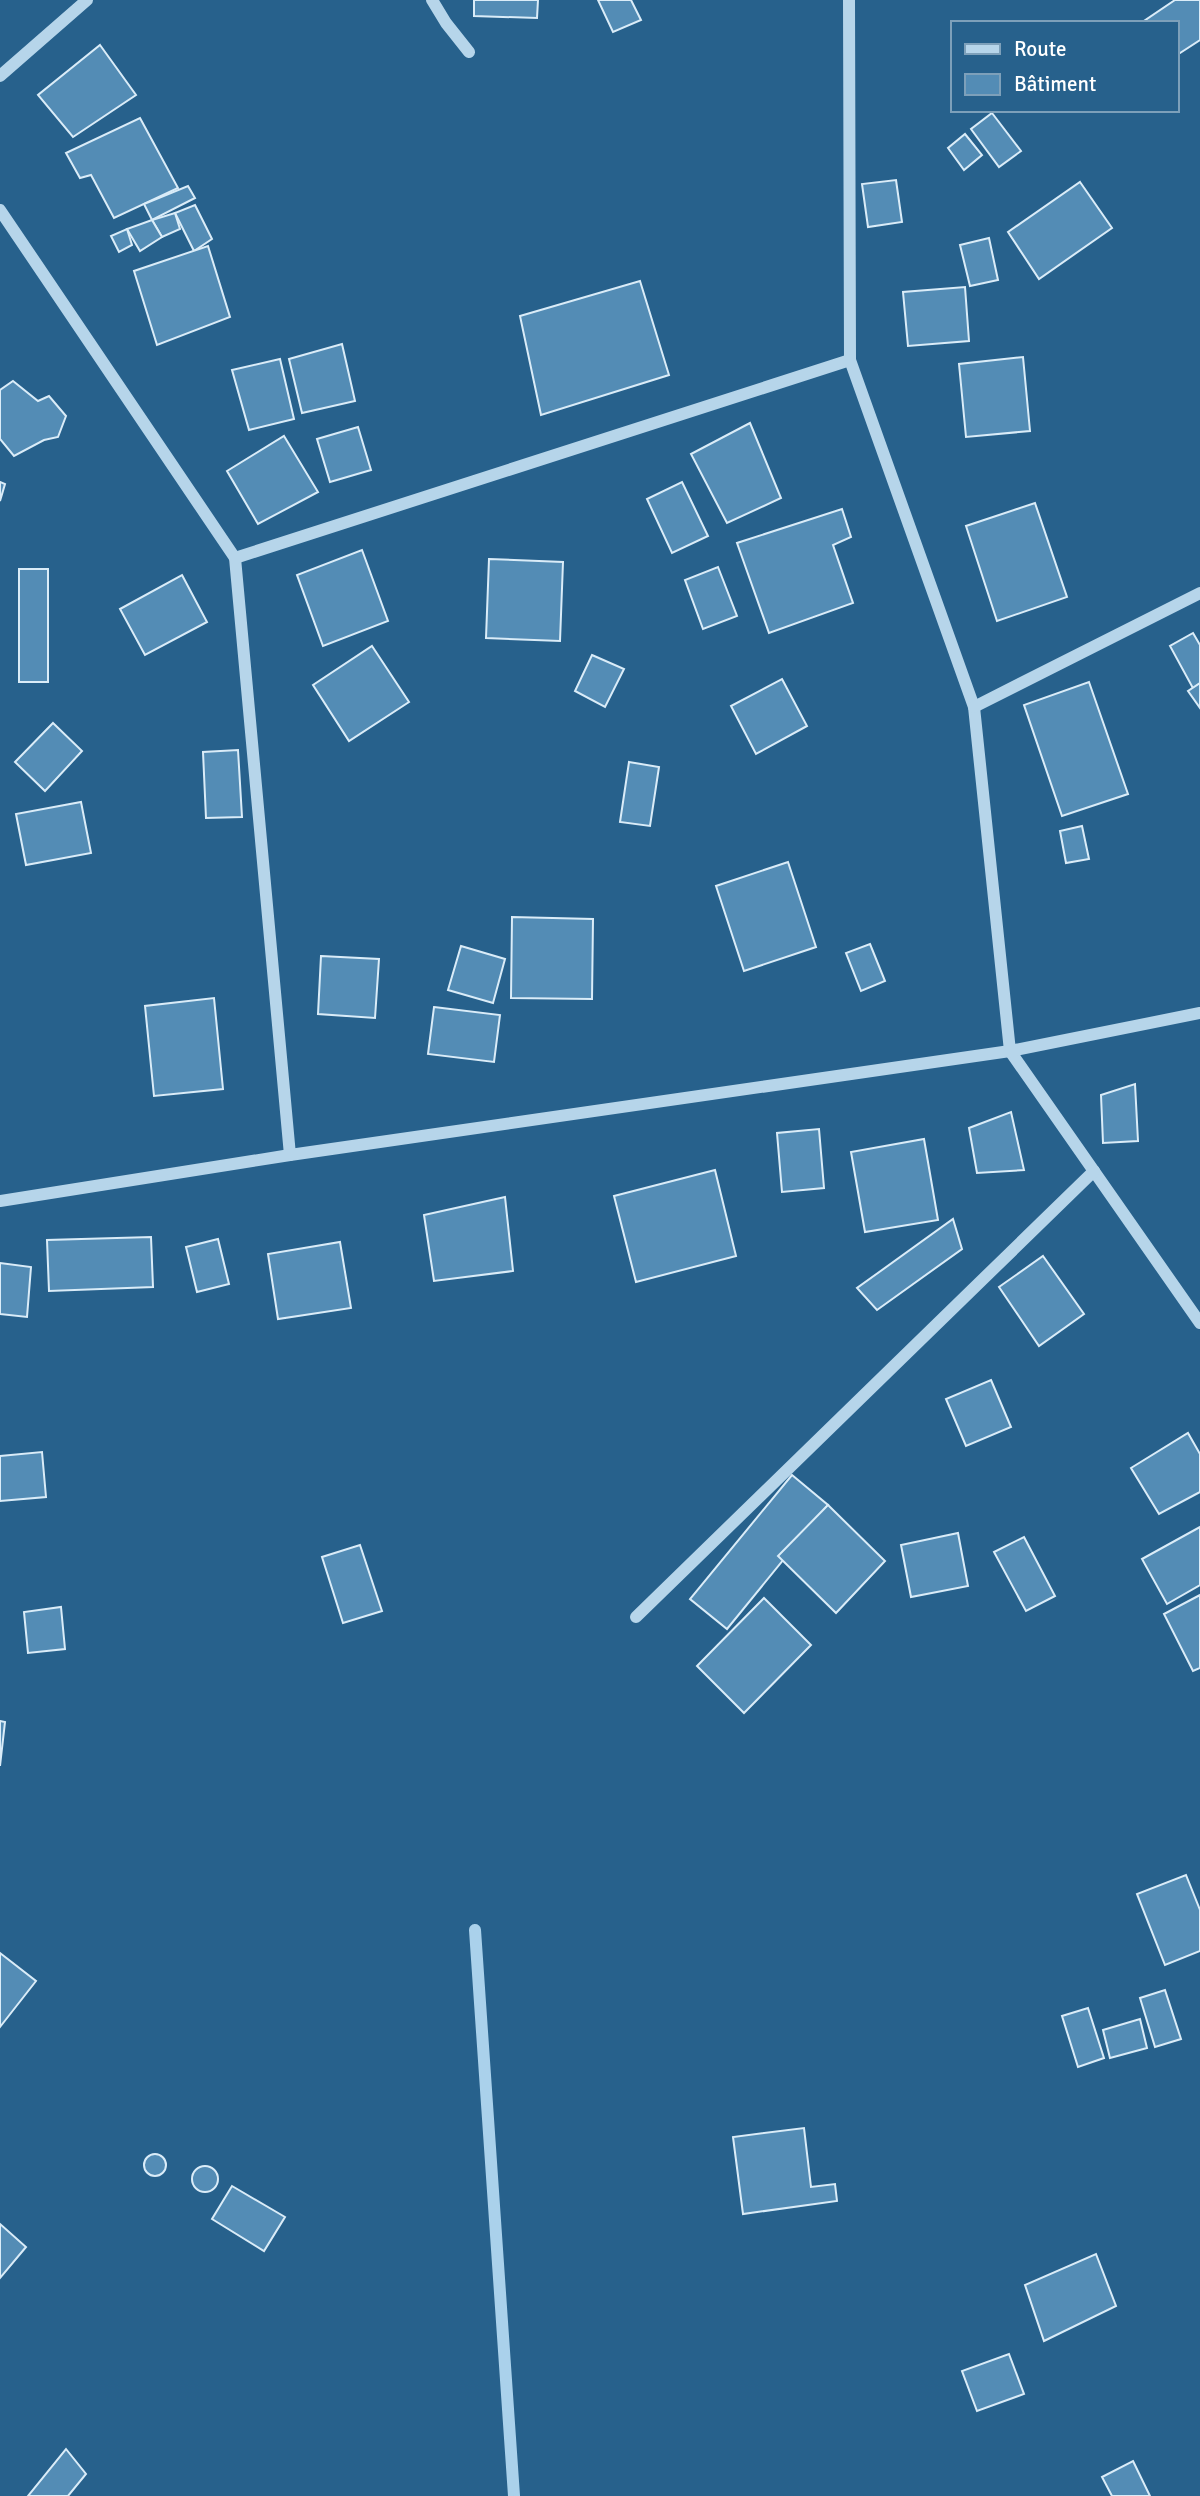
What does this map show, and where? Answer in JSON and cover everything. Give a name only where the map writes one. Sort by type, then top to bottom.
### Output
[{"type":"street","points":[[0,76],[87,0]]},
{"type":"street","points":[[432,0],[469,52]]},
{"type":"street","points":[[849,0],[850,360],[974,707],[1010,1051],[1200,1323]]},
{"type":"street","points":[[0,210],[235,558],[290,1155]]},
{"type":"street","points":[[235,558],[850,360]]},
{"type":"street","points":[[974,707],[1200,593]]},
{"type":"street","points":[[0,1201],[290,1155],[1010,1051],[1200,1013]]},
{"type":"street","points":[[636,1617],[1094,1171]]},
{"type":"building","points":[[474,0],[538,0],[537,18],[474,16]]},
{"type":"building","points":[[598,0],[631,0],[641,20],[613,32]]},
{"type":"building","points":[[1175,0],[1200,0],[1200,40],[1179,54],[1179,21],[1144,21]]},
{"type":"building","points":[[100,45],[136,95],[73,137],[38,95]]},
{"type":"building","points":[[992,113],[1021,151],[999,167],[971,129]]},
{"type":"building","points":[[140,118],[178,188],[114,218],[91,175],[80,178],[66,153]]},
{"type":"building","points":[[965,134],[982,155],[964,170],[948,148]]},
{"type":"building","points":[[896,180],[902,222],[868,227],[862,184]]},
{"type":"building","points":[[1080,182],[1112,228],[1039,279],[1008,232]]},
{"type":"building","points":[[188,186],[195,198],[152,220],[144,204]]},
{"type":"building","points":[[195,205],[212,239],[194,251],[175,213]]},
{"type":"building","points":[[175,213],[180,229],[162,237],[152,220]]},
{"type":"building","points":[[152,220],[162,237],[140,251],[127,229]]},
{"type":"building","points":[[127,229],[132,245],[119,252],[111,236]]},
{"type":"building","points":[[989,238],[998,280],[970,286],[960,245]]},
{"type":"building","points":[[208,246],[230,317],[157,345],[134,271]]},
{"type":"building","points":[[640,281],[669,375],[541,415],[520,316]]},
{"type":"building","points":[[965,287],[969,341],[908,346],[903,292]]},
{"type":"building","points":[[342,344],[355,401],[302,413],[289,359]]},
{"type":"building","points":[[1023,357],[1030,431],[966,437],[959,364]]},
{"type":"building","points":[[280,359],[294,419],[249,430],[232,370]]},
{"type":"building","points":[[13,381],[38,401],[49,396],[66,416],[58,437],[44,440],[14,456],[0,439],[0,390]]},
{"type":"building","points":[[750,423],[781,498],[727,523],[691,454]]},
{"type":"building","points":[[358,427],[371,470],[330,482],[317,439]]},
{"type":"building","points":[[284,436],[318,492],[258,524],[227,471]]},
{"type":"building","points":[[0,482],[5,484],[0,501]]},
{"type":"building","points":[[682,482],[708,536],[672,553],[647,499]]},
{"type":"building","points":[[1035,503],[1067,597],[997,621],[966,526]]},
{"type":"building","points":[[842,509],[851,537],[833,545],[853,603],[769,633],[737,543]]},
{"type":"building","points":[[362,550],[388,621],[323,646],[297,575]]},
{"type":"building","points":[[489,559],[563,562],[560,641],[486,638]]},
{"type":"building","points":[[718,567],[737,616],[703,629],[685,580]]},
{"type":"building","points":[[19,569],[48,569],[48,682],[19,682]]},
{"type":"building","points":[[182,575],[207,622],[145,655],[120,609]]},
{"type":"building","points":[[1193,633],[1200,645],[1200,701],[1170,646]]},
{"type":"building","points":[[372,646],[409,702],[349,741],[313,685]]},
{"type":"building","points":[[592,655],[624,669],[605,707],[575,691]]},
{"type":"building","points":[[782,679],[807,726],[756,754],[731,706]]},
{"type":"building","points":[[1089,682],[1128,794],[1062,816],[1024,705]]},
{"type":"building","points":[[1200,683],[1200,708],[1188,691]]},
{"type":"building","points":[[53,723],[82,751],[45,791],[15,762]]},
{"type":"building","points":[[238,750],[242,817],[206,818],[203,752]]},
{"type":"building","points":[[629,762],[659,767],[650,826],[620,822]]},
{"type":"building","points":[[81,802],[91,853],[26,865],[16,814]]},
{"type":"building","points":[[1082,826],[1089,859],[1066,863],[1060,831]]},
{"type":"building","points":[[788,862],[816,947],[744,971],[716,886]]},
{"type":"building","points":[[512,917],[593,919],[592,999],[511,998]]},
{"type":"building","points":[[870,944],[885,981],[861,991],[846,953]]},
{"type":"building","points":[[461,946],[505,959],[493,1003],[448,990]]},
{"type":"building","points":[[321,956],[379,959],[375,1018],[318,1014]]},
{"type":"building","points":[[214,998],[223,1089],[154,1096],[145,1006]]},
{"type":"building","points":[[434,1007],[500,1015],[494,1062],[428,1054]]},
{"type":"building","points":[[1135,1084],[1138,1141],[1103,1143],[1101,1095]]},
{"type":"building","points":[[1011,1112],[1024,1170],[977,1173],[969,1128]]},
{"type":"building","points":[[819,1129],[824,1188],[782,1192],[777,1133]]},
{"type":"building","points":[[924,1139],[938,1220],[865,1232],[851,1152]]},
{"type":"building","points":[[715,1170],[736,1256],[636,1282],[614,1196]]},
{"type":"building","points":[[505,1197],[513,1271],[434,1281],[424,1215]]},
{"type":"building","points":[[953,1219],[962,1249],[877,1310],[857,1288]]},
{"type":"building","points":[[151,1237],[153,1287],[49,1291],[47,1240]]},
{"type":"building","points":[[218,1239],[229,1284],[197,1292],[186,1247]]},
{"type":"building","points":[[340,1242],[351,1308],[278,1319],[268,1254]]},
{"type":"building","points":[[1043,1256],[1084,1314],[1039,1346],[999,1287]]},
{"type":"building","points":[[0,1263],[31,1267],[27,1317],[0,1314]]},
{"type":"building","points":[[991,1380],[1011,1427],[966,1446],[946,1399]]},
{"type":"building","points":[[1188,1433],[1200,1454],[1200,1492],[1159,1514],[1131,1468]]},
{"type":"building","points":[[42,1452],[46,1497],[0,1501],[0,1456]]},
{"type":"building","points":[[792,1475],[828,1505],[727,1629],[690,1599]]},
{"type":"building","points":[[828,1505],[885,1561],[836,1613],[778,1556]]},
{"type":"building","points":[[1200,1527],[1200,1585],[1167,1604],[1142,1559]]},
{"type":"building","points":[[958,1533],[968,1586],[911,1597],[901,1545]]},
{"type":"building","points":[[1024,1537],[1055,1596],[1026,1611],[994,1552]]},
{"type":"building","points":[[360,1545],[382,1611],[343,1623],[322,1557]]},
{"type":"building","points":[[1200,1595],[1200,1668],[1193,1671],[1164,1614]]},
{"type":"building","points":[[764,1598],[811,1645],[744,1713],[697,1666]]},
{"type":"building","points":[[61,1607],[65,1649],[28,1653],[24,1612]]},
{"type":"building","points":[[0,1721],[5,1722],[0,1766]]},
{"type":"building","points":[[1186,1875],[1200,1910],[1200,1951],[1165,1965],[1137,1894]]},
{"type":"building","points":[[0,1953],[36,1981],[0,2027]]},
{"type":"building","points":[[1165,1990],[1181,2039],[1155,2047],[1140,1998]]},
{"type":"building","points":[[1088,2008],[1104,2058],[1078,2067],[1062,2016]]},
{"type":"building","points":[[1140,2019],[1147,2048],[1110,2058],[1103,2030]]},
{"type":"building","points":[[804,2128],[811,2187],[835,2184],[837,2201],[743,2214],[733,2137]]},
{"type":"building","points":[[155,2154],[163,2157],[166,2165],[163,2173],[155,2176],[147,2173],[144,2165],[147,2157]]},
{"type":"building","points":[[205,2166],[214,2170],[218,2179],[214,2188],[205,2192],[196,2188],[192,2179],[196,2170]]},
{"type":"building","points":[[232,2186],[285,2217],[264,2251],[212,2219]]},
{"type":"building","points":[[0,2224],[26,2247],[0,2278]]},
{"type":"building","points":[[1096,2254],[1116,2306],[1044,2341],[1025,2285]]},
{"type":"building","points":[[1009,2354],[1024,2394],[977,2411],[962,2371]]},
{"type":"building","points":[[66,2449],[86,2474],[68,2496],[28,2496]]},
{"type":"building","points":[[1133,2461],[1150,2496],[1112,2496],[1102,2477]]},
{"type":"waterway","points":[[475,1930],[514,2496]]}]
